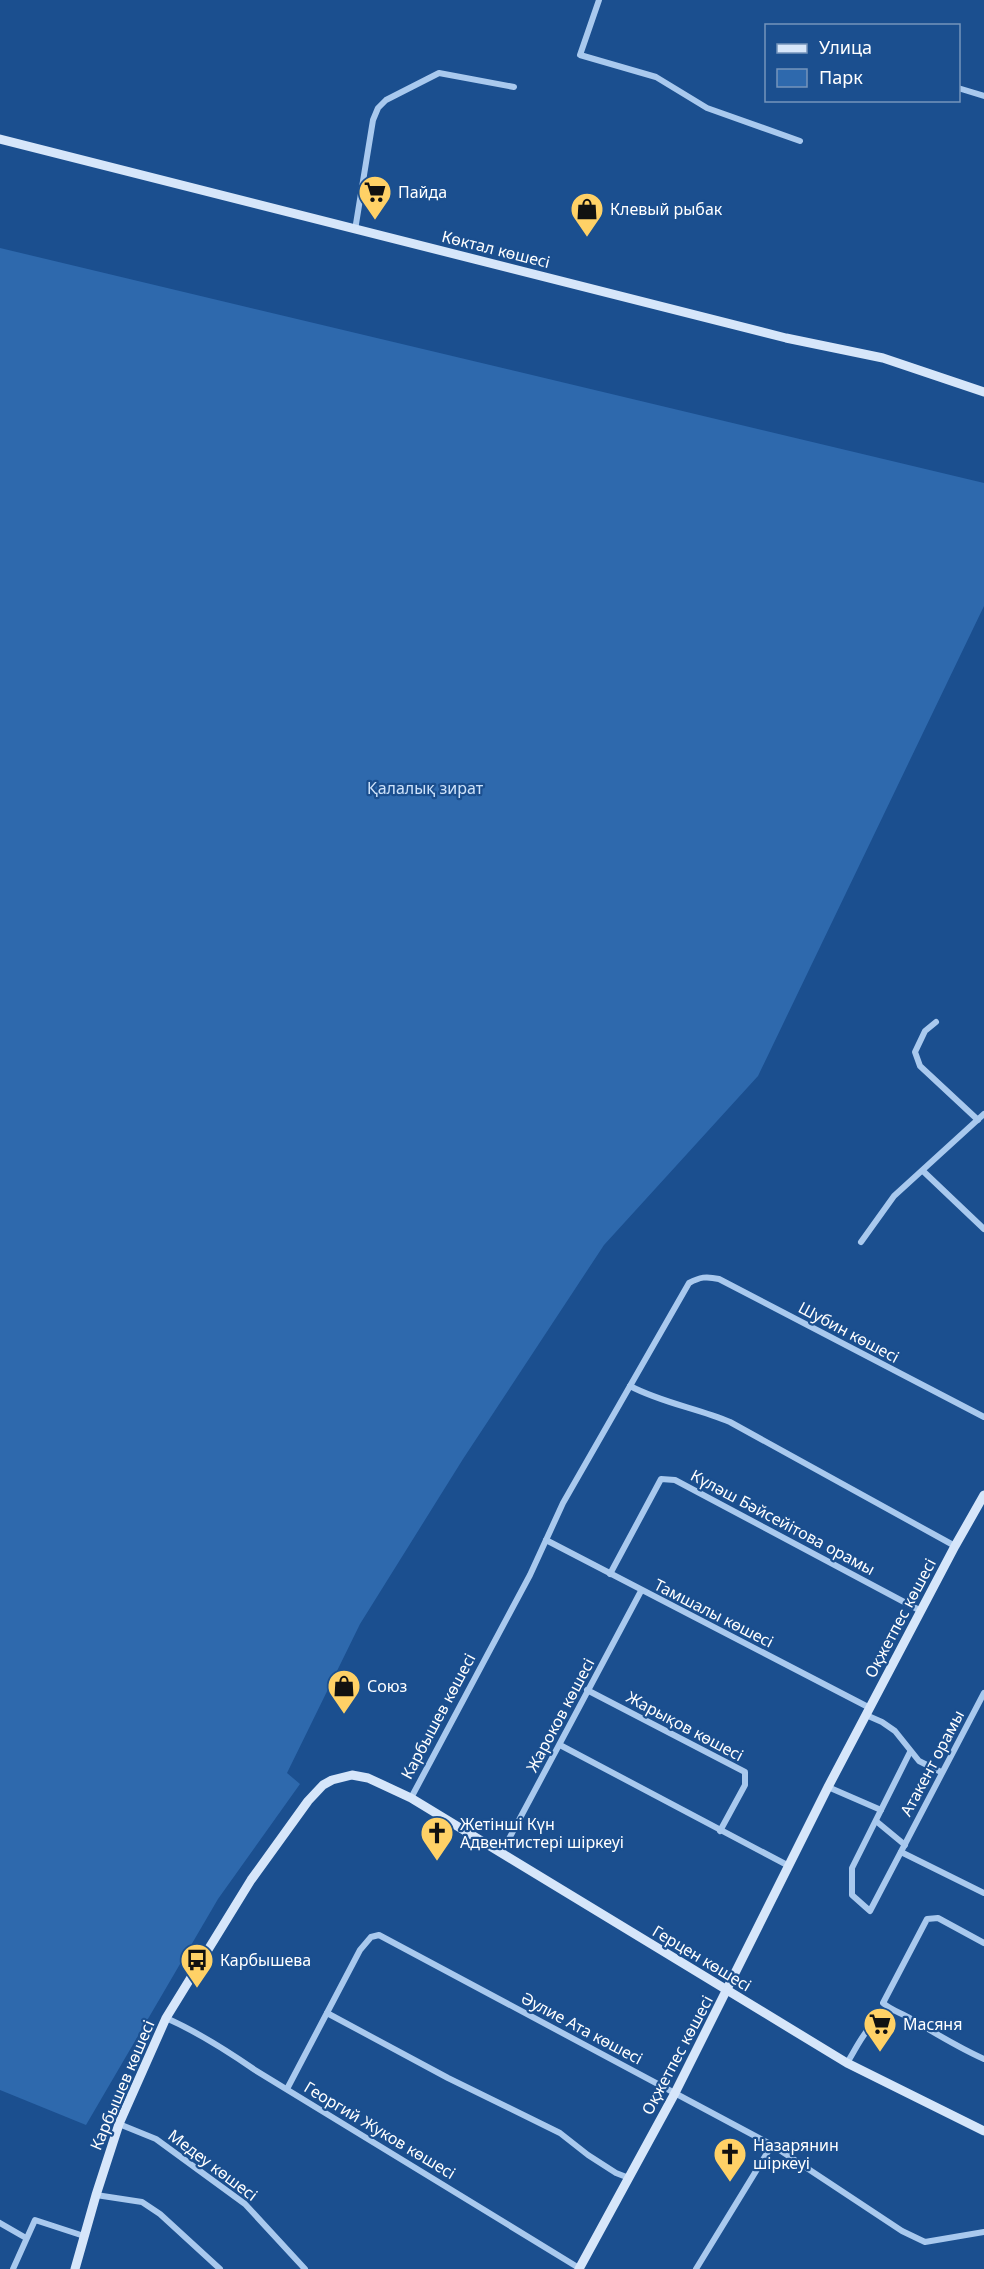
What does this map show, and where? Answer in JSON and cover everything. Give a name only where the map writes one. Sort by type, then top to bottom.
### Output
[{"type":"street","points":[[599,0],[580,56],[656,77],[707,108],[800,141]]},
{"type":"street","points":[[355,230],[373,120],[378,108],[386,100],[439,73],[514,87]]},
{"type":"street","points":[[960,89],[984,96]]},
{"type":"street","name":"Көктал көшесі","points":[[0,139],[786,338],[883,358],[984,392]]},
{"type":"street","points":[[936,1022],[925,1031],[915,1052],[920,1066],[978,1120]]},
{"type":"street","points":[[861,1242],[894,1196],[984,1114]]},
{"type":"street","points":[[923,1171],[984,1229]]},
{"type":"street","name":"Шубин көшесі","points":[[700,1277],[709,1276],[719,1279],[984,1417]]},
{"type":"street","name":"Карбышев көшесі","points":[[75,2269],[119,2124],[166,2018],[251,1880],[308,1801],[323,1785],[332,1780],[352,1775],[368,1778],[411,1798],[546,1540],[563,1503],[689,1283],[700,1277]]},
{"type":"street","points":[[630,1386],[666,1402],[705,1411],[730,1422],[955,1546]]},
{"type":"street","name":"Күләш Бәйсейітова орамы","points":[[610,1574],[662,1479],[669,1479],[675,1480],[921,1611]]},
{"type":"street","name":"Оқжетпес көшесі","points":[[579,2268],[675,2093],[828,1787],[984,1495]]},
{"type":"street","name":"Тамшалы көшесі","points":[[546,1540],[868,1712],[895,1731],[919,1761],[941,1772]]},
{"type":"street","name":"Жароков көшесі","points":[[502,1852],[641,1591]]},
{"type":"street","name":"Жарықов көшесі","points":[[587,1690],[745,1772],[745,1785],[720,1831]]},
{"type":"street","name":"Атакент орамы","points":[[905,1845],[876,1821],[852,1868],[852,1895],[870,1911],[905,1845],[941,1772],[984,1693]]},
{"type":"street","points":[[560,1745],[789,1866]]},
{"type":"street","points":[[876,1821],[910,1752]]},
{"type":"street","points":[[828,1787],[881,1810]]},
{"type":"street","name":"Герцен көшесі","points":[[411,1798],[847,2063],[984,2131]]},
{"type":"street","points":[[901,1852],[984,1893]]},
{"type":"street","points":[[984,1943],[938,1918],[927,1919],[883,2003],[892,2011],[903,2014],[951,2043],[984,2059]]},
{"type":"street","name":"Әулие Ата көшесі","points":[[287,2089],[360,1950],[371,1937],[379,1935],[772,2145],[902,2230],[926,2242],[984,2232]]},
{"type":"street","points":[[847,2063],[868,2027],[879,2017],[892,2011]]},
{"type":"street","points":[[327,2013],[448,2078],[560,2133],[588,2155],[616,2173],[629,2178]]},
{"type":"street","name":"Георгий Жуков көшесі","points":[[166,2018],[193,2030],[579,2268]]},
{"type":"street","name":"Медеу көшесі","points":[[119,2124],[156,2139],[245,2204],[305,2269]]},
{"type":"street","points":[[696,2269],[772,2145]]},
{"type":"street","points":[[96,2195],[142,2202],[160,2214],[220,2269]]},
{"type":"street","points":[[13,2269],[35,2220],[84,2236]]},
{"type":"street","points":[[0,2223],[26,2238]]},
{"type":"green space","name":"Қалалық зират","points":[[0,248],[984,483],[984,606],[758,1076],[604,1245],[463,1459],[360,1624],[287,1773],[300,1784],[218,1899],[86,2125],[0,2090]]},
{"type":"place","name":"Пайда","points":[[375,221]]},
{"type":"place","name":"Клевый рыбак","points":[[587,238]]},
{"type":"place","name":"Союз","points":[[344,1715]]},
{"type":"place","name":"Жетінші Күн Адвентистері шіркеуі","points":[[437,1862]]},
{"type":"place","name":"Карбышева","points":[[197,1989]]},
{"type":"place","name":"Масяня","points":[[880,2053]]},
{"type":"place","name":"Назарянин шіркеуі","points":[[730,2183]]}]
